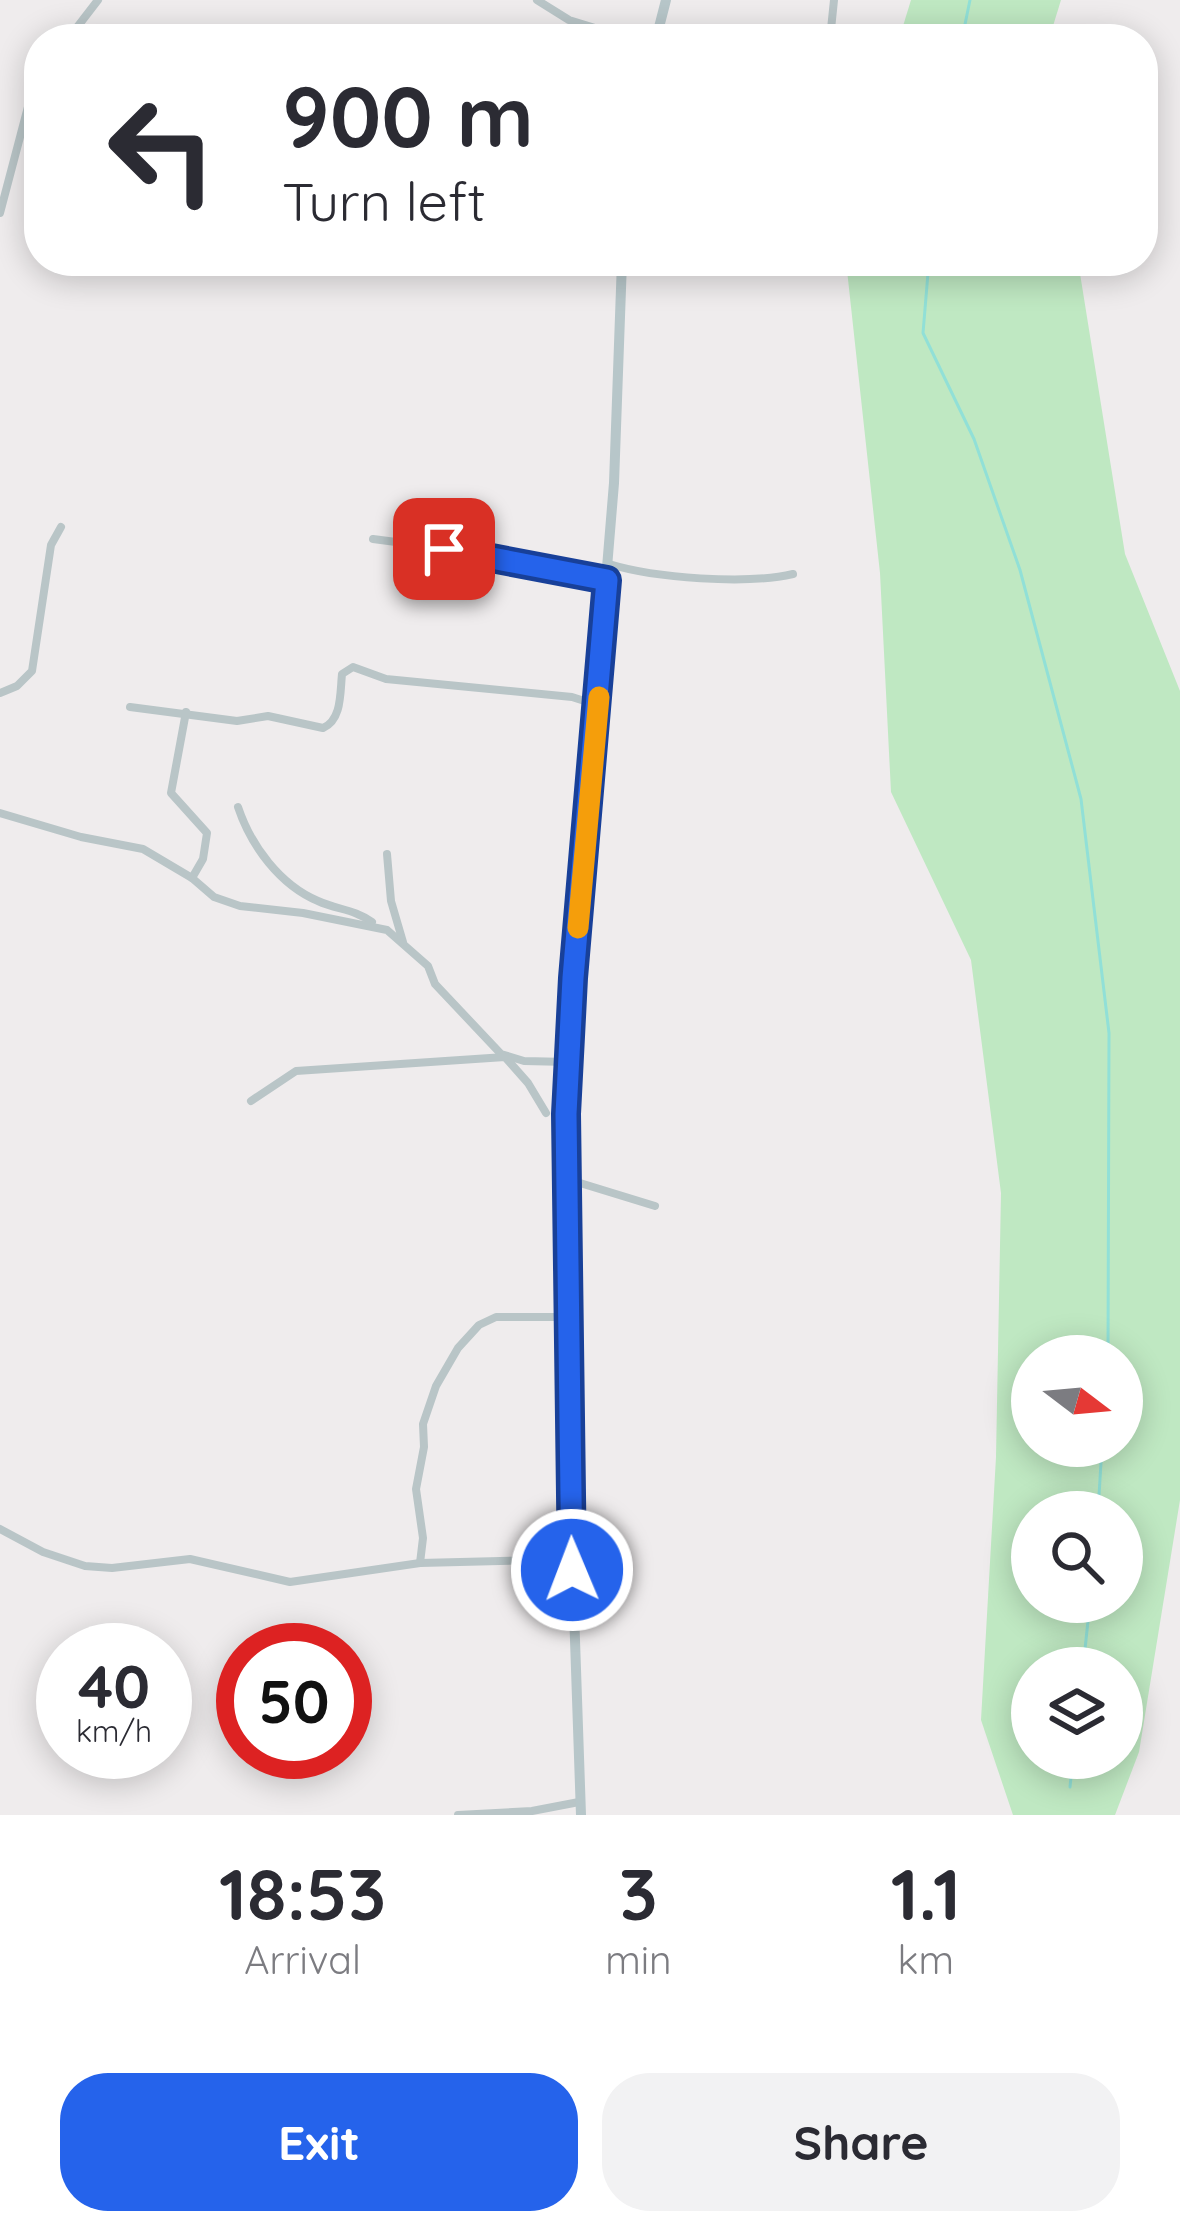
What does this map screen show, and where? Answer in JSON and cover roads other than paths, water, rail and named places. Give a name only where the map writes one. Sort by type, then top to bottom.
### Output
[{"type":"main road","points":[[580,1808],[568,1317],[568,1063],[609,564],[622,276]]},
{"type":"street","points":[[80,24],[98,0]]},
{"type":"street","points":[[536,0],[582,24]]},
{"type":"street","points":[[0,213],[24,121]]},
{"type":"street","points":[[0,158],[13,160]]},
{"type":"street","points":[[0,693],[17,686],[32,671],[50,545],[61,526]]},
{"type":"street","points":[[373,539],[480,553],[607,580]]},
{"type":"street","points":[[609,564],[698,578],[793,574]]},
{"type":"street","points":[[130,707],[244,722],[268,716],[323,728],[336,716],[342,674],[353,668],[386,679],[572,697],[599,706]]},
{"type":"street","points":[[186,712],[171,793],[207,833],[203,859],[192,878]]},
{"type":"street","points":[[238,807],[247,836],[293,889],[323,904],[354,909],[428,966],[440,990],[505,1057],[546,1113]]},
{"type":"street","points":[[0,813],[143,849],[214,897],[240,906],[378,927]]},
{"type":"street","points":[[388,854],[391,901],[404,944]]},
{"type":"street","points":[[250,1101],[296,1071],[505,1057],[568,1063]]},
{"type":"street","points":[[567,1179],[655,1206]]},
{"type":"street","points":[[420,1563],[423,1538],[416,1489],[423,1424],[436,1386],[458,1348],[479,1325],[496,1318],[568,1317]]},
{"type":"street","points":[[0,1529],[85,1566],[206,1560],[290,1582],[420,1563],[543,1560],[572,1552]]},
{"type":"street","points":[[458,1815],[580,1808]]},
{"type":"waterway","points":[[965,24],[970,0]]},
{"type":"waterway","points":[[928,276],[923,333],[974,439],[1020,570],[1081,799],[1109,1033],[1108,1335]]},
{"type":"waterway","points":[[1099,1491],[1101,1467]]},
{"type":"waterway","points":[[1085,1647],[1088,1623]]},
{"type":"waterway","points":[[1070,1787],[1071,1779]]}]
